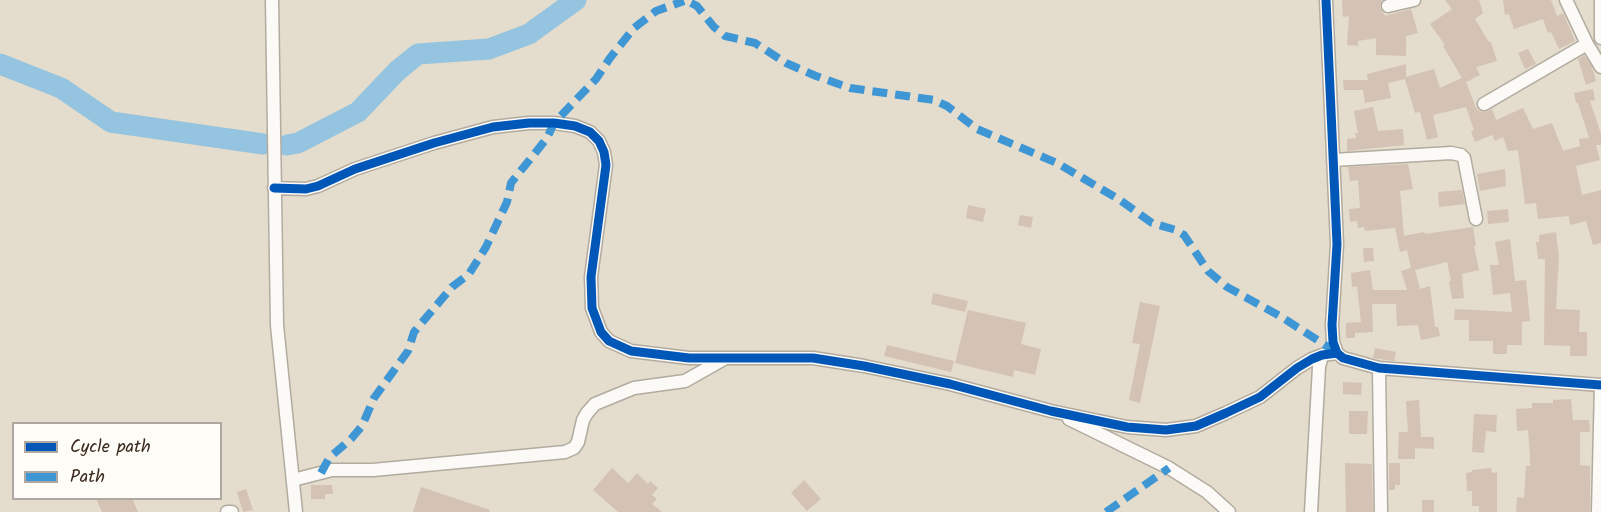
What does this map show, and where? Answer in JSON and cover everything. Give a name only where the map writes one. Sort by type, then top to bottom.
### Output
[{"type":"street","points":[[272,0],[277,325],[296,512]]},
{"type":"street","points":[[1326,0],[1336,244],[1332,325],[1333,342],[1337,353],[1343,358],[1379,368],[1601,385],[1598,512]]},
{"type":"street","points":[[1388,6],[1414,0]]},
{"type":"street","points":[[1566,0],[1601,67]]},
{"type":"street","points":[[1600,0],[1601,38]]},
{"type":"street","points":[[1484,104],[1587,44]]},
{"type":"street","points":[[274,188],[306,189],[318,186],[355,169],[434,143],[493,128],[529,123],[575,126],[590,132],[599,141],[606,165],[590,293],[594,314],[601,332],[609,342],[631,351],[661,356],[724,359],[813,358],[950,384],[1051,411],[1127,427],[1167,430],[1196,426],[1260,397],[1297,368],[1322,355],[1337,353]]},
{"type":"street","points":[[1333,160],[1451,153],[1461,155],[1464,158],[1476,219]]},
{"type":"street","points":[[1311,512],[1319,367],[1322,355]]},
{"type":"street","points":[[293,480],[332,470],[373,470],[565,452],[578,442],[583,420],[595,404],[634,388],[685,381],[724,359]]},
{"type":"street","points":[[1379,368],[1381,512]]},
{"type":"street","points":[[1051,411],[1169,468],[1207,492],[1229,512]]},
{"type":"street","points":[[227,512],[232,512]]},
{"type":"building","points":[[1342,0],[1382,0],[1380,7],[1385,16],[1411,9],[1418,33],[1406,36],[1406,56],[1376,55],[1376,38],[1358,41],[1358,46],[1347,45],[1349,16],[1343,17]]},
{"type":"building","points":[[1445,0],[1479,0],[1483,13],[1475,19],[1491,42],[1497,61],[1476,67],[1480,75],[1466,82],[1479,111],[1485,112],[1492,109],[1496,120],[1523,108],[1533,129],[1552,123],[1563,151],[1580,146],[1579,139],[1589,138],[1574,93],[1593,89],[1595,100],[1590,101],[1601,134],[1601,145],[1596,145],[1600,160],[1576,166],[1582,195],[1601,190],[1601,243],[1593,245],[1586,221],[1570,225],[1569,216],[1538,219],[1536,203],[1525,204],[1518,150],[1508,151],[1503,137],[1495,141],[1492,135],[1475,142],[1471,132],[1474,130],[1466,107],[1433,115],[1438,137],[1427,140],[1420,112],[1415,113],[1405,79],[1388,83],[1391,98],[1365,103],[1363,90],[1344,90],[1343,80],[1368,80],[1367,74],[1406,64],[1406,77],[1434,69],[1440,88],[1462,78],[1443,46],[1445,45],[1430,24],[1452,9]]},
{"type":"building","points":[[1503,0],[1551,0],[1557,16],[1563,13],[1575,41],[1559,49],[1551,32],[1548,33],[1543,19],[1514,29],[1509,14],[1505,15]]},
{"type":"building","points":[[1528,49],[1536,64],[1525,69],[1518,53]]},
{"type":"building","points":[[1584,55],[1592,67],[1596,81],[1586,85],[1578,59]]},
{"type":"building","points":[[1373,107],[1378,131],[1403,129],[1404,145],[1347,151],[1347,139],[1356,138],[1355,133],[1358,133],[1354,111]]},
{"type":"building","points":[[1408,164],[1413,189],[1400,191],[1404,236],[1473,227],[1479,270],[1462,274],[1464,298],[1452,299],[1447,262],[1415,270],[1420,289],[1430,286],[1435,327],[1438,327],[1440,336],[1421,340],[1418,325],[1397,326],[1396,304],[1372,304],[1373,332],[1355,333],[1355,338],[1346,338],[1346,323],[1361,322],[1357,286],[1352,287],[1351,273],[1370,270],[1373,290],[1407,290],[1401,271],[1411,268],[1407,250],[1400,252],[1395,228],[1365,231],[1364,227],[1358,228],[1357,221],[1350,222],[1349,209],[1360,208],[1358,180],[1350,181],[1348,167]]},
{"type":"building","points":[[1505,169],[1506,186],[1480,191],[1477,174]]},
{"type":"building","points":[[1462,190],[1465,204],[1439,207],[1438,192]]},
{"type":"building","points":[[968,205],[986,209],[983,222],[966,218]]},
{"type":"building","points":[[1508,209],[1509,222],[1488,224],[1487,211]]},
{"type":"building","points":[[1020,215],[1033,217],[1031,228],[1018,225]]},
{"type":"building","points":[[1556,232],[1559,257],[1556,309],[1580,310],[1579,332],[1587,332],[1587,356],[1570,356],[1570,346],[1544,345],[1545,259],[1538,259],[1536,242],[1539,242],[1539,235]]},
{"type":"building","points":[[1510,239],[1515,281],[1526,280],[1530,321],[1522,322],[1522,345],[1507,345],[1507,354],[1493,354],[1493,341],[1469,341],[1469,320],[1454,320],[1455,309],[1512,312],[1510,293],[1493,295],[1490,265],[1499,265],[1495,242]]},
{"type":"building","points":[[1363,248],[1373,248],[1374,261],[1364,262]]},
{"type":"building","points":[[933,293],[968,301],[965,312],[931,304]]},
{"type":"building","points":[[1140,302],[1160,306],[1140,403],[1129,400],[1140,344],[1132,343]]},
{"type":"building","points":[[968,310],[1026,323],[1021,344],[1041,349],[1035,375],[1014,370],[1013,377],[955,363]]},
{"type":"building","points":[[887,345],[954,361],[951,372],[884,356]]},
{"type":"building","points":[[1375,348],[1396,352],[1394,361],[1373,358]]},
{"type":"building","points":[[1343,382],[1362,383],[1361,395],[1343,394]]},
{"type":"building","points":[[1571,399],[1573,420],[1589,420],[1590,432],[1580,432],[1580,465],[1590,466],[1590,512],[1516,512],[1517,497],[1524,498],[1526,466],[1530,466],[1530,456],[1528,430],[1517,431],[1516,409],[1532,408],[1532,403],[1553,403],[1553,400]]},
{"type":"building","points":[[1419,400],[1421,437],[1434,437],[1434,449],[1415,448],[1415,459],[1398,459],[1399,432],[1408,432],[1406,401]]},
{"type":"building","points":[[1349,411],[1368,411],[1367,434],[1349,434]]},
{"type":"building","points":[[1474,414],[1497,415],[1496,432],[1486,431],[1484,453],[1472,452]]},
{"type":"building","points":[[1345,463],[1372,464],[1373,512],[1346,512]]},
{"type":"building","points":[[1389,463],[1400,463],[1400,485],[1395,485],[1395,490],[1389,490]]},
{"type":"building","points":[[612,468],[628,483],[637,473],[648,484],[650,481],[658,488],[652,495],[657,499],[652,504],[662,512],[618,512],[593,490]]},
{"type":"building","points":[[1491,468],[1492,473],[1497,472],[1497,512],[1479,512],[1479,506],[1472,506],[1472,491],[1467,491],[1466,473]]},
{"type":"building","points":[[804,480],[821,499],[807,511],[791,493]]},
{"type":"building","points":[[311,485],[332,485],[333,494],[325,494],[325,499],[311,499]]},
{"type":"building","points":[[421,487],[490,510],[489,512],[413,512]]},
{"type":"building","points":[[246,489],[253,510],[243,512],[237,492]]},
{"type":"building","points":[[97,500],[133,500],[138,512],[102,512]]},
{"type":"building","points":[[1422,500],[1434,500],[1434,512],[1422,512]]},
{"type":"waterway","points":[[287,145],[298,143],[358,112],[397,71],[418,54],[489,49],[529,34],[576,0]]},
{"type":"waterway","points":[[0,64],[61,88],[111,122],[263,144]]},
{"type":"marked path","points":[[321,473],[329,458],[362,426],[374,398],[408,351],[414,332],[452,287],[469,274],[486,247],[507,202],[511,183],[547,138],[554,123],[596,79],[634,28],[656,11],[684,1]]},
{"type":"marked path","points":[[691,3],[697,6],[714,27],[725,36],[755,43],[786,63],[850,88],[934,100],[947,106],[977,129],[1057,163],[1120,200],[1152,223],[1176,230],[1184,235],[1208,271],[1227,287],[1280,316],[1336,352]]},
{"type":"marked path","points":[[1106,512],[1169,468]]},
{"type":"cycle path","points":[[1326,0],[1337,244],[1332,325],[1333,342],[1337,353],[1343,358],[1379,368],[1601,385]]},
{"type":"cycle path","points":[[274,188],[306,189],[318,186],[355,169],[434,143],[493,127],[529,123],[575,126],[590,132],[599,141],[606,165],[591,277],[592,308],[601,332],[609,341],[631,351],[689,358],[813,358],[950,384],[1051,411],[1127,427],[1166,430],[1196,426],[1226,413],[1260,397],[1312,359],[1337,353]]}]
